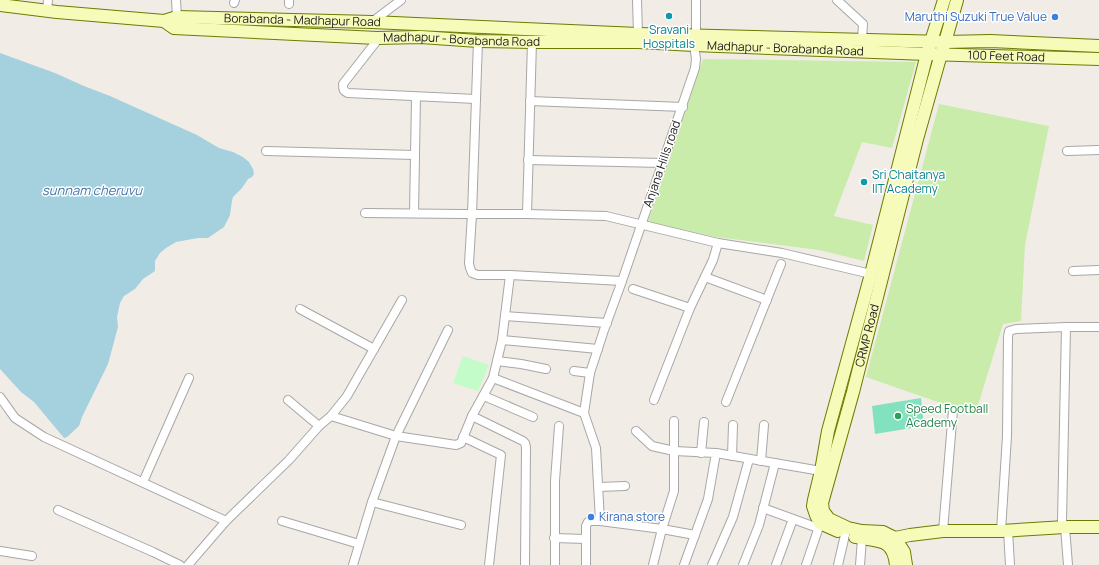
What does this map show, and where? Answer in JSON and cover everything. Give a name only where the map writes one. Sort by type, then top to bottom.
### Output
[{"type":"street","points":[[176,0],[177,17]]},
{"type":"street","points":[[372,22],[401,0]]},
{"type":"street","points":[[637,0],[638,34]]},
{"type":"street","name":"Anjana Hills road","points":[[584,413],[590,373],[696,64],[696,0]]},
{"type":"street","points":[[837,0],[863,24],[862,39]]},
{"type":"street","points":[[927,54],[944,0]]},
{"type":"street","points":[[945,42],[957,0]]},
{"type":"street","name":"Madhapur - Borabanda Road","points":[[0,6],[48,5],[164,21],[174,28],[380,38],[421,37],[478,41],[638,42],[695,40],[927,54]]},
{"type":"street","name":"Borabanda - Madhapur Road","points":[[164,21],[177,17],[372,22],[638,34],[695,40],[862,39],[931,41]]},
{"type":"street","points":[[380,38],[343,84],[344,92],[476,99]]},
{"type":"street","points":[[478,41],[469,263],[472,273],[478,275],[510,275],[622,281]]},
{"type":"street","name":"100 Feet Road","points":[[931,41],[990,41],[1099,46]]},
{"type":"street","points":[[527,214],[532,42]]},
{"type":"street","name":"CRMP Road","points":[[895,538],[883,532],[862,531],[848,528],[835,522],[829,519],[824,511],[822,503],[853,392],[917,139],[945,42]]},
{"type":"street","name":"100 Feet Road","points":[[927,54],[1099,59]]},
{"type":"street","name":"CRMP Road","points":[[819,525],[813,506],[828,431],[871,274],[927,54]]},
{"type":"street","points":[[414,213],[416,97]]},
{"type":"street","points":[[530,101],[682,107]]},
{"type":"street","points":[[1067,151],[1099,150]]},
{"type":"street","points":[[266,151],[415,155]]},
{"type":"street","points":[[528,160],[663,163]]},
{"type":"street","points":[[365,213],[606,216],[641,226],[718,243],[782,253],[871,274]]},
{"type":"street","points":[[654,400],[690,308],[713,260],[718,243]]},
{"type":"street","points":[[726,402],[781,264]]},
{"type":"street","points":[[1073,271],[1099,270]]},
{"type":"street","points":[[331,416],[396,436],[456,445],[461,443],[472,416],[493,378],[502,340],[510,275]]},
{"type":"street","points":[[705,277],[767,300]]},
{"type":"street","points":[[633,289],[690,308]]},
{"type":"street","points":[[188,565],[226,521],[289,460],[348,396],[402,300]]},
{"type":"street","points":[[300,309],[374,349]]},
{"type":"street","points":[[504,316],[607,323]]},
{"type":"street","points":[[1066,327],[1062,521],[1065,527],[1068,565]]},
{"type":"street","points":[[1010,565],[1005,530],[1009,331],[1016,329],[1099,327]]},
{"type":"street","points":[[354,565],[372,502],[396,436],[448,330]]},
{"type":"street","points":[[502,340],[598,349]]},
{"type":"street","points":[[497,361],[546,369]]},
{"type":"street","points":[[574,371],[590,373]]},
{"type":"street","points":[[143,482],[189,378]]},
{"type":"street","points":[[493,378],[584,413],[596,448],[600,521]]},
{"type":"street","points":[[484,396],[533,417]]},
{"type":"street","points":[[0,397],[15,418],[44,437],[226,521]]},
{"type":"street","points":[[288,400],[319,426]]},
{"type":"street","points":[[943,531],[953,410]]},
{"type":"street","points":[[472,416],[525,443],[525,565]]},
{"type":"street","points":[[653,565],[674,491],[674,421]]},
{"type":"street","points":[[701,452],[704,422]]},
{"type":"street","points":[[761,461],[764,425]]},
{"type":"street","points":[[555,565],[555,481],[559,426]]},
{"type":"street","points":[[732,456],[733,426]]},
{"type":"street","points":[[636,431],[652,446],[674,451],[701,452],[732,456],[821,472]]},
{"type":"street","points":[[463,438],[501,455],[489,565]]},
{"type":"street","points":[[684,565],[708,499],[716,454]]},
{"type":"street","points":[[712,565],[733,517],[749,459]]},
{"type":"street","points":[[743,565],[759,525],[775,463]]},
{"type":"street","points":[[599,487],[625,486]]},
{"type":"street","points":[[372,502],[461,526]]},
{"type":"street","points":[[763,508],[793,519],[819,525],[845,535],[885,542],[891,548],[896,565]]},
{"type":"street","points":[[58,510],[180,565]]},
{"type":"street","points":[[776,565],[793,519]]},
{"type":"street","points":[[282,521],[359,544]]},
{"type":"street","points":[[586,565],[586,526],[590,521],[662,529],[695,535]]},
{"type":"street","points":[[806,565],[819,525]]},
{"type":"street","points":[[906,565],[904,552],[895,538],[943,531],[1099,527]]},
{"type":"street","points":[[838,565],[845,535]]},
{"type":"street","points":[[554,538],[586,539]]},
{"type":"street","points":[[860,565],[862,538]]},
{"type":"street","points":[[0,551],[32,556]]},
{"type":"green space","points":[[703,59],[916,62],[892,148],[862,142],[834,216],[873,225],[864,261],[819,250],[716,237],[648,222]]},
{"type":"green space","points":[[939,104],[1049,126],[1025,245],[1021,321],[1003,324],[975,415],[866,377]]},
{"type":"green space","points":[[463,356],[489,365],[478,391],[453,383]]},
{"type":"green space","name":"Speed Football Academy","points":[[921,398],[924,426],[875,434],[872,406]]},
{"type":"water","name":"sunnam cheruvu","points":[[0,53],[55,73],[110,96],[197,135],[219,148],[233,152],[249,162],[254,174],[233,197],[230,215],[224,227],[208,238],[198,238],[176,242],[166,248],[160,253],[155,261],[155,271],[143,279],[135,289],[124,296],[120,303],[117,317],[118,327],[108,364],[79,426],[64,438],[34,402],[21,392],[0,369]]},
{"type":"place","name":"Sravani Hospitals","points":[[669,16]]},
{"type":"place","name":"Maruthi Suzuki True Value","points":[[1055,17]]},
{"type":"place","name":"Sri Chaitanya IIT Academy","points":[[864,182]]},
{"type":"place","name":"Speed Football Academy","points":[[898,416]]},
{"type":"place","name":"Kirana store","points":[[591,517]]}]
